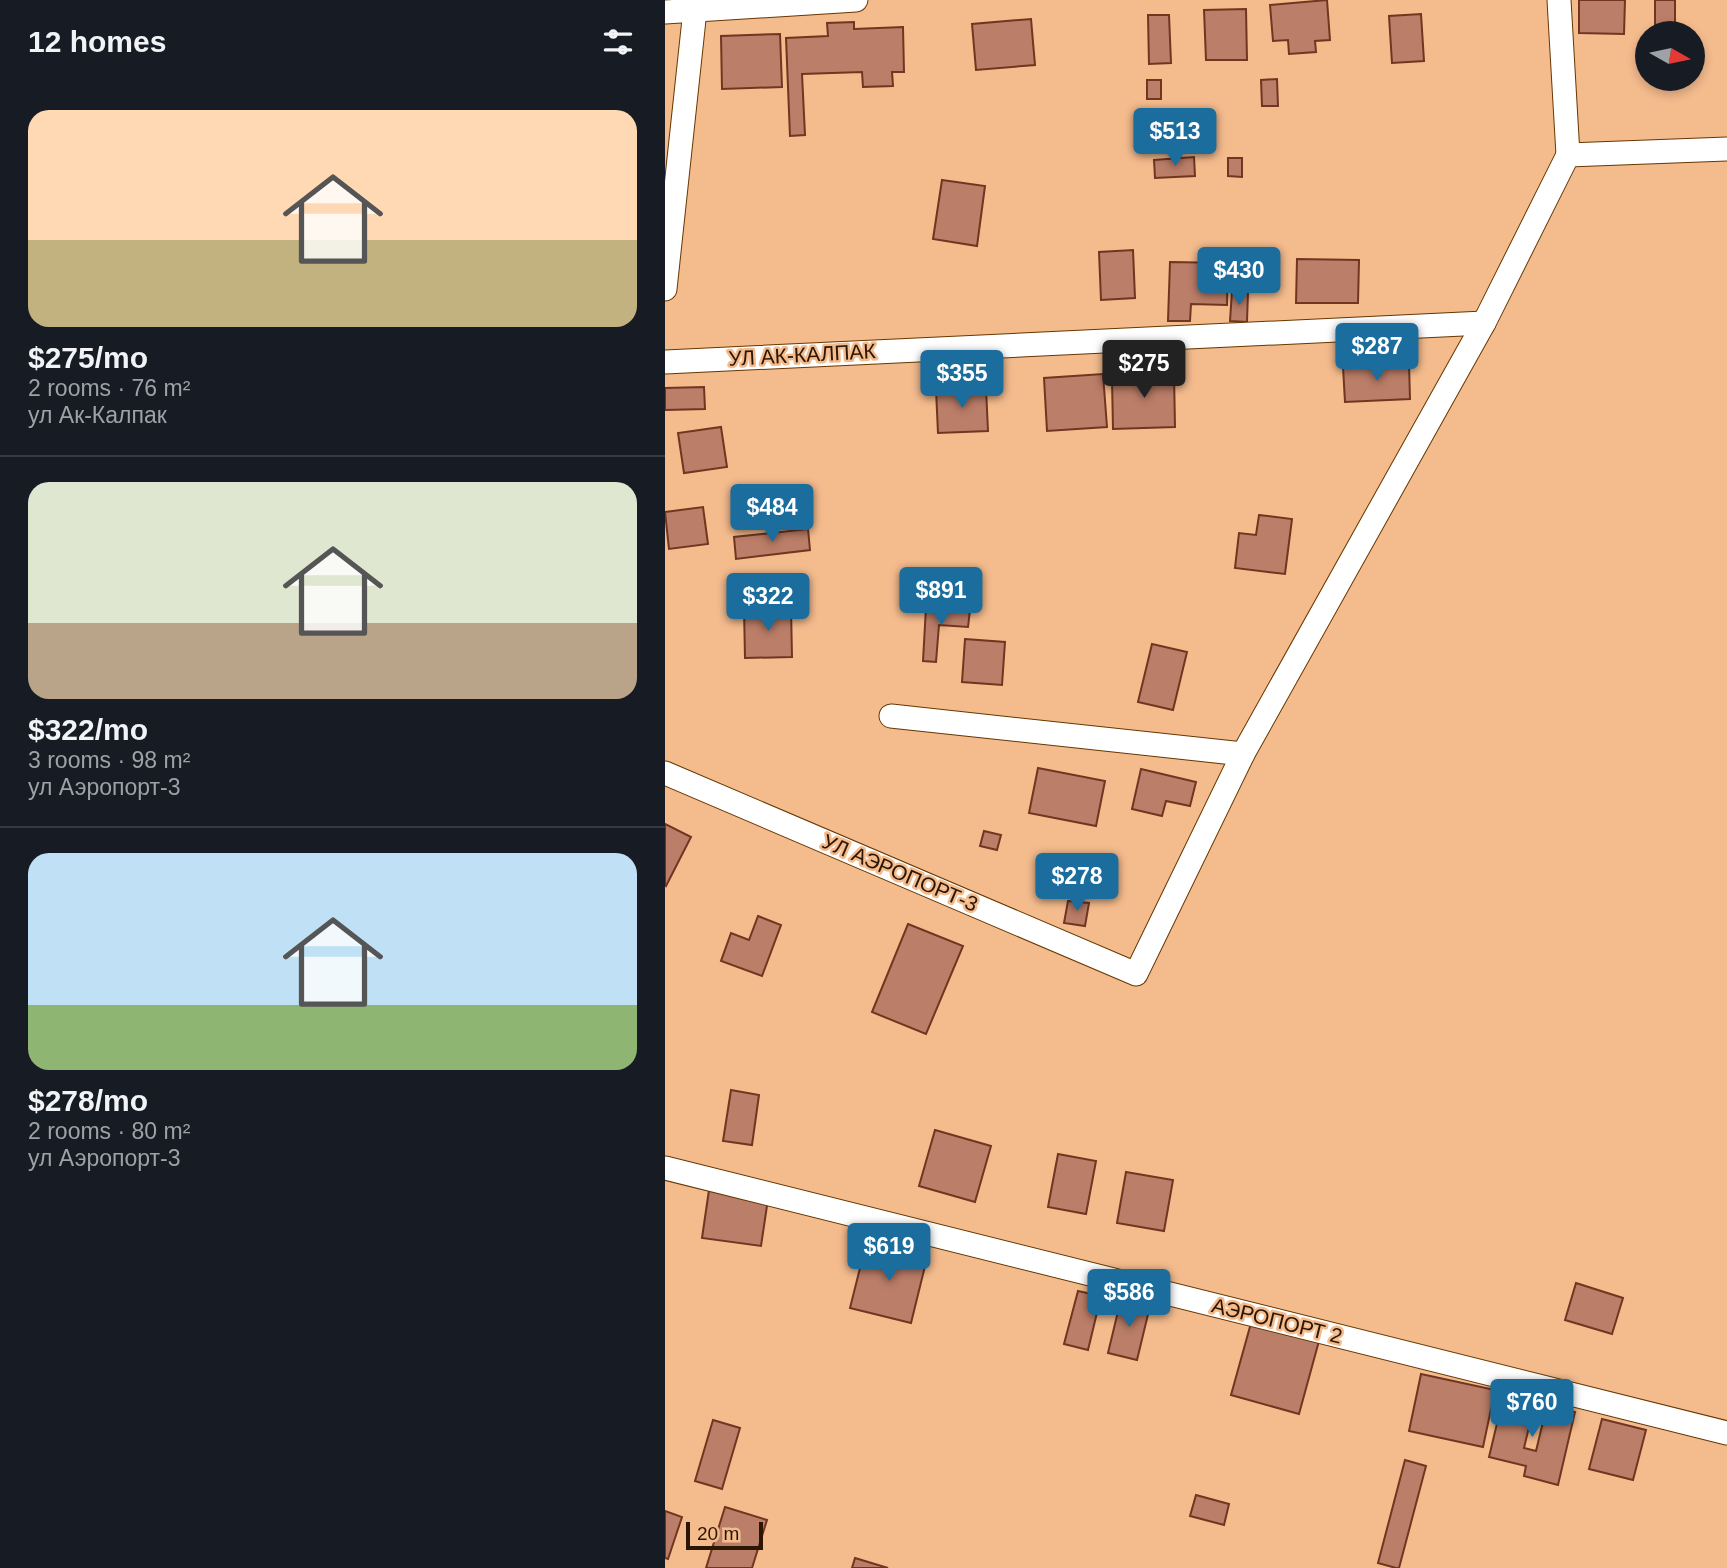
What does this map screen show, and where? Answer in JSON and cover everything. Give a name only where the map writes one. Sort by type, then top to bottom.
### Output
[{"type":"street","points":[[665,12],[856,0]]},
{"type":"street","points":[[891,716],[1243,754],[1484,323],[1568,155],[1559,0]]},
{"type":"street","points":[[665,289],[695,10]]},
{"type":"street","points":[[1568,155],[1727,149]]},
{"type":"street","name":"УЛ АК-КАЛПАК","points":[[665,362],[1484,323]]},
{"type":"street","name":"УЛ АЭРОПОРТ-3","points":[[665,773],[1136,974],[1243,754]]},
{"type":"street","name":"АЭРОПОРТ 2","points":[[665,1168],[1727,1433]]},
{"type":"building","points":[[1327,0],[1330,40],[1315,41],[1316,52],[1289,54],[1288,40],[1273,41],[1270,5]]},
{"type":"building","points":[[1579,0],[1625,0],[1624,34],[1579,33]]},
{"type":"building","points":[[1655,0],[1675,0],[1675,21],[1655,21]]},
{"type":"building","points":[[1246,9],[1247,60],[1206,60],[1204,10]]},
{"type":"building","points":[[1421,14],[1424,61],[1392,63],[1389,16]]},
{"type":"building","points":[[1148,15],[1169,15],[1171,63],[1149,64]]},
{"type":"building","points":[[1031,19],[1035,65],[976,70],[972,24]]},
{"type":"building","points":[[854,22],[854,29],[903,27],[904,72],[892,72],[893,86],[863,87],[862,72],[802,74],[805,135],[790,136],[786,38],[828,36],[827,23]]},
{"type":"building","points":[[780,34],[782,87],[722,89],[721,36]]},
{"type":"building","points":[[1277,79],[1278,106],[1262,106],[1261,80]]},
{"type":"building","points":[[1147,80],[1161,80],[1161,99],[1147,99]]},
{"type":"building","points":[[1194,157],[1195,176],[1155,178],[1154,160]]},
{"type":"building","points":[[1228,158],[1242,158],[1242,177],[1228,176]]},
{"type":"building","points":[[942,180],[985,186],[977,246],[933,239]]},
{"type":"building","points":[[1133,250],[1135,298],[1101,300],[1099,252]]},
{"type":"building","points":[[1297,259],[1359,260],[1358,303],[1296,303]]},
{"type":"building","points":[[1170,262],[1228,263],[1227,305],[1191,304],[1190,321],[1168,321]]},
{"type":"building","points":[[1232,291],[1248,292],[1247,322],[1230,321]]},
{"type":"building","points":[[1409,364],[1410,399],[1345,402],[1343,367]]},
{"type":"building","points":[[1126,365],[1150,365],[1150,375],[1174,374],[1175,427],[1113,429],[1112,380],[1127,380]]},
{"type":"building","points":[[1103,374],[1107,427],[1047,431],[1044,378]]},
{"type":"building","points":[[704,387],[705,409],[665,410],[665,388]]},
{"type":"building","points":[[986,388],[988,431],[938,433],[936,390]]},
{"type":"building","points":[[721,427],[727,467],[684,473],[678,433]]},
{"type":"building","points":[[703,507],[708,544],[669,549],[665,512]]},
{"type":"building","points":[[1259,515],[1292,519],[1285,574],[1235,568],[1239,533],[1256,535]]},
{"type":"building","points":[[808,529],[810,550],[736,559],[734,537]]},
{"type":"building","points":[[926,607],[970,610],[968,627],[939,625],[936,662],[923,661]]},
{"type":"building","points":[[744,608],[791,608],[792,657],[745,658]]},
{"type":"building","points":[[965,639],[1005,642],[1002,685],[962,682]]},
{"type":"building","points":[[1152,644],[1187,652],[1173,710],[1138,702]]},
{"type":"building","points":[[1038,768],[1105,781],[1096,826],[1029,813]]},
{"type":"building","points":[[1141,769],[1196,782],[1190,806],[1166,801],[1162,816],[1132,809]]},
{"type":"building","points":[[665,824],[691,837],[666,886],[665,885]]},
{"type":"building","points":[[984,831],[1001,835],[997,850],[980,846]]},
{"type":"building","points":[[1068,901],[1089,903],[1085,926],[1064,923]]},
{"type":"building","points":[[758,916],[781,925],[762,976],[721,961],[731,933],[749,940]]},
{"type":"building","points":[[908,924],[963,946],[926,1034],[872,1012]]},
{"type":"building","points":[[731,1090],[759,1095],[752,1145],[723,1141]]},
{"type":"building","points":[[935,1130],[991,1146],[975,1202],[919,1186]]},
{"type":"building","points":[[1058,1154],[1096,1161],[1086,1214],[1048,1207]]},
{"type":"building","points":[[1126,1172],[1173,1180],[1164,1231],[1117,1223]]},
{"type":"building","points":[[709,1190],[768,1199],[761,1246],[702,1238]]},
{"type":"building","points":[[866,1244],[927,1258],[911,1323],[850,1308]]},
{"type":"building","points":[[1576,1283],[1623,1298],[1612,1334],[1565,1320]]},
{"type":"building","points":[[1078,1291],[1101,1296],[1088,1350],[1064,1344]]},
{"type":"building","points":[[1121,1299],[1150,1306],[1137,1360],[1108,1353]]},
{"type":"building","points":[[1251,1323],[1319,1341],[1299,1414],[1231,1395]]},
{"type":"building","points":[[1421,1374],[1495,1390],[1483,1447],[1409,1431]]},
{"type":"building","points":[[1504,1394],[1535,1402],[1524,1448],[1536,1451],[1547,1405],[1575,1412],[1558,1485],[1524,1476],[1526,1466],[1489,1457]]},
{"type":"building","points":[[1602,1419],[1646,1430],[1633,1480],[1589,1469]]},
{"type":"building","points":[[713,1420],[740,1428],[722,1489],[695,1481]]},
{"type":"building","points":[[1405,1460],[1426,1466],[1399,1568],[1396,1568],[1378,1563]]},
{"type":"building","points":[[1196,1495],[1229,1504],[1224,1525],[1190,1516]]},
{"type":"building","points":[[725,1507],[767,1520],[752,1568],[706,1568]]},
{"type":"building","points":[[665,1511],[682,1517],[668,1559],[665,1558]]},
{"type":"building","points":[[855,1558],[888,1568],[852,1568]]}]
